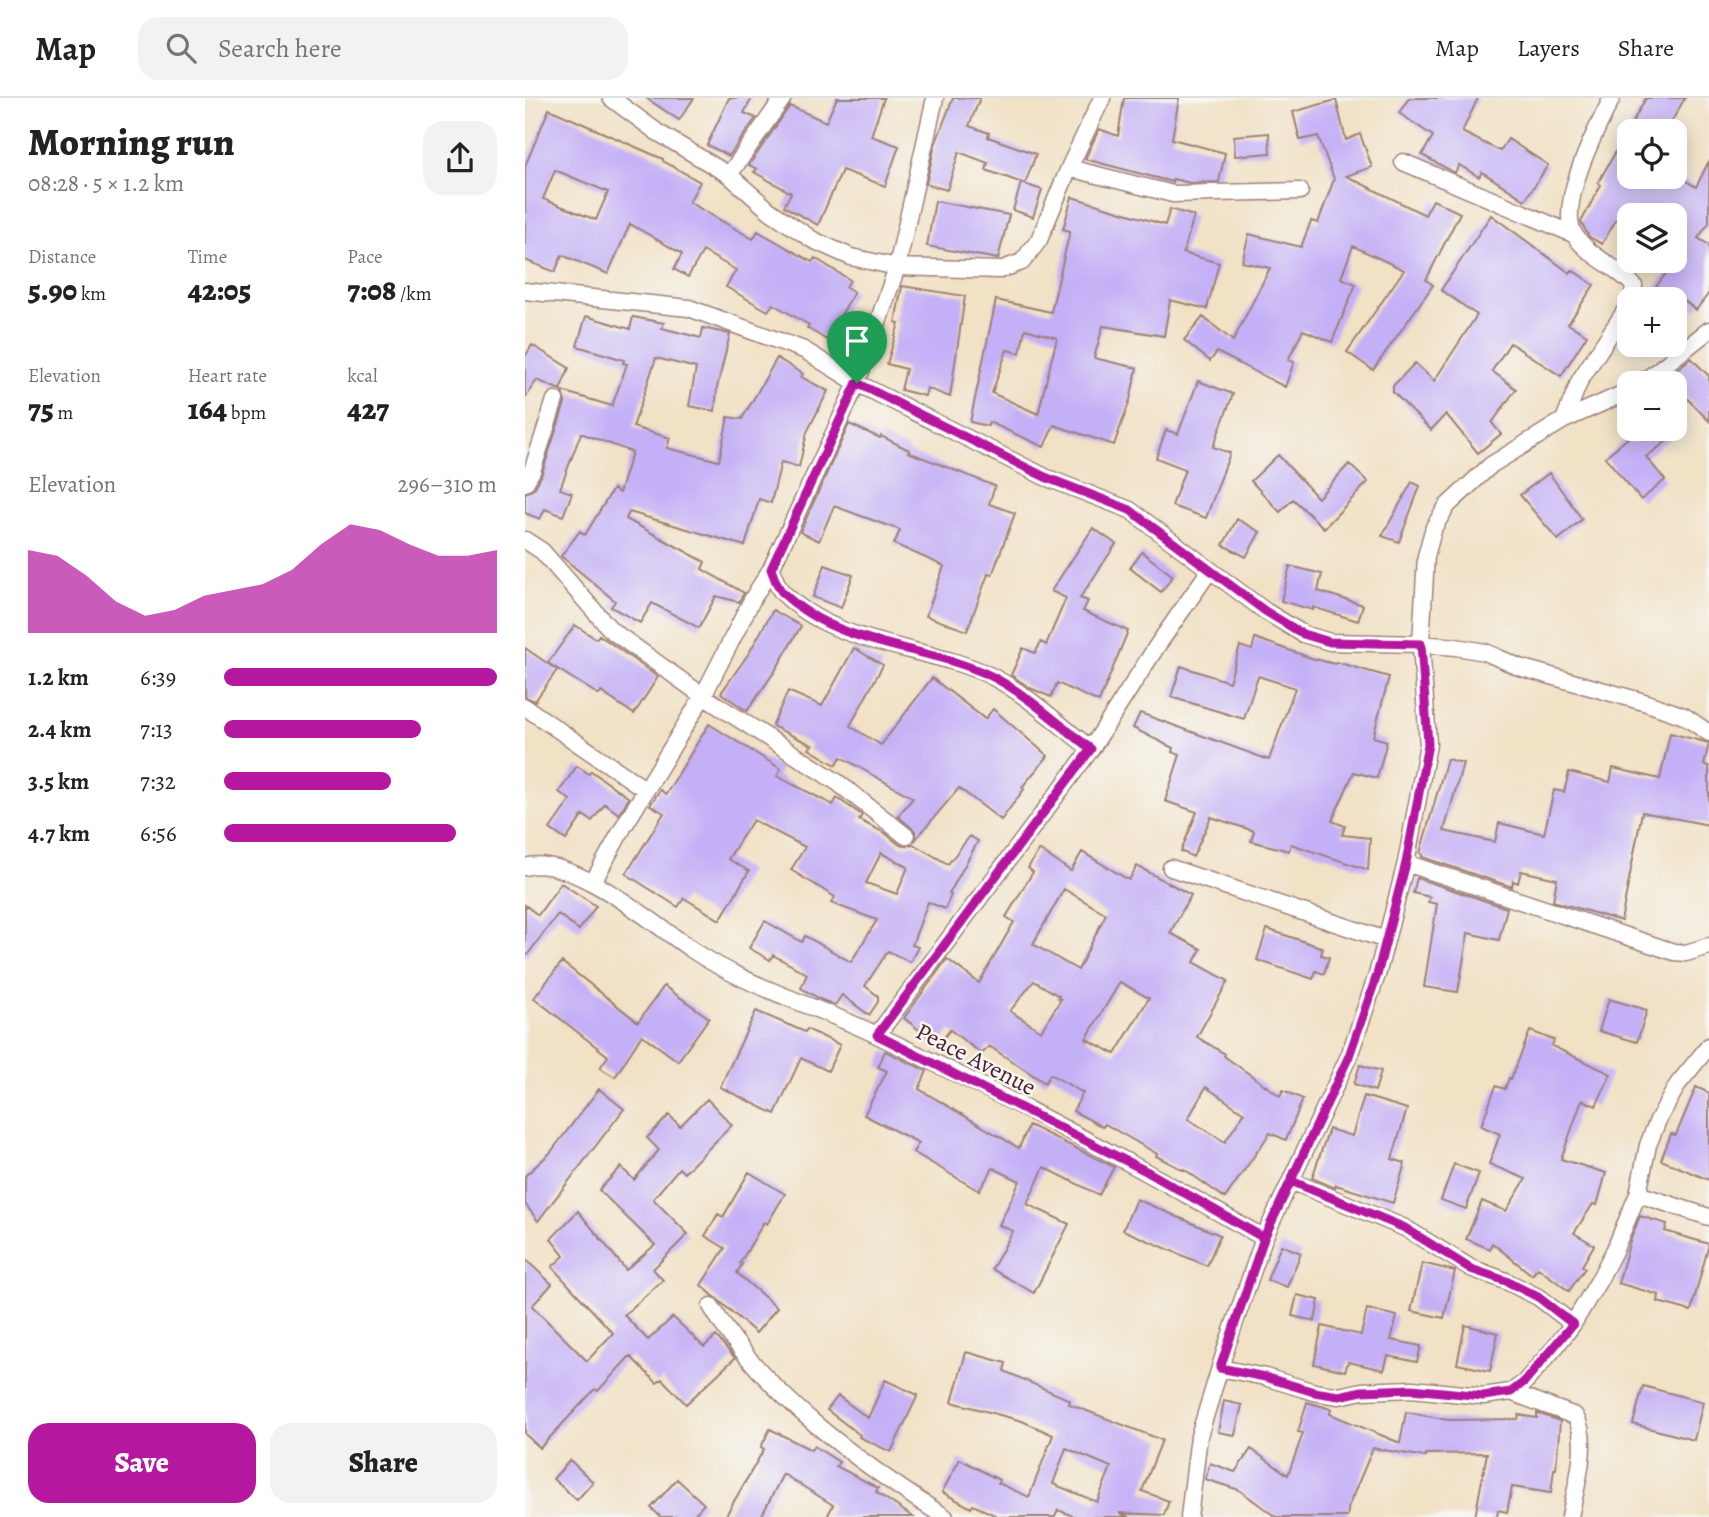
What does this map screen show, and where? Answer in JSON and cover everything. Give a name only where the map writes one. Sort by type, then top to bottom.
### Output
[{"type":"street","points":[[611,98],[657,132],[729,176],[770,211],[813,240],[851,257],[897,267],[1000,270],[1022,262],[1039,240],[1102,98]]},
{"type":"street","points":[[729,176],[783,98]]},
{"type":"street","points":[[593,882],[703,695],[771,569],[857,383],[897,267],[935,98]]},
{"type":"street","points":[[1573,234],[1570,210],[1574,187],[1588,146],[1612,98]]},
{"type":"street","points":[[1403,162],[1573,234],[1588,250],[1625,275],[1634,287]]},
{"type":"street","points":[[1069,168],[1173,194],[1300,191]]},
{"type":"street","points":[[525,291],[689,308],[804,349],[857,383],[1045,477],[1130,510],[1265,611],[1303,634],[1330,642],[1421,644],[1485,652],[1518,667],[1644,702],[1684,716],[1709,733]]},
{"type":"street","points":[[1564,420],[1580,380],[1617,323]]},
{"type":"street","points":[[1657,371],[1709,330]]},
{"type":"street","points":[[1189,1517],[1199,1436],[1220,1368],[1264,1238],[1349,1056],[1377,975],[1406,863],[1428,744],[1421,644],[1426,556],[1434,527],[1447,506],[1491,465],[1564,420],[1617,396]]},
{"type":"street","points":[[525,483],[532,471],[555,400]]},
{"type":"street","points":[[525,540],[543,551],[611,629],[703,695],[837,782],[906,836]]},
{"type":"street","points":[[771,569],[781,591],[806,611],[844,631],[905,650],[958,662],[993,677],[1091,749]]},
{"type":"street","points":[[877,1035],[1091,749],[1210,570]]},
{"type":"street","points":[[525,707],[646,790]]},
{"type":"street","points":[[1406,863],[1674,952],[1686,953],[1709,946]]},
{"type":"street","name":"Peace Avenue","points":[[525,867],[535,864],[550,865],[593,882],[701,956],[777,993],[877,1035],[1146,1171],[1264,1238]]},
{"type":"street","points":[[1171,868],[1386,940]]},
{"type":"street","points":[[1511,1392],[1524,1382],[1573,1324],[1615,1250],[1638,1194],[1649,1145],[1658,1120],[1678,1084],[1709,1046]]},
{"type":"street","points":[[1291,1181],[1405,1228],[1471,1269],[1506,1281],[1538,1297],[1573,1324]]},
{"type":"street","points":[[1638,1194],[1709,1217]]},
{"type":"street","points":[[711,1306],[725,1330],[773,1387],[865,1463],[945,1517]]},
{"type":"street","points":[[1220,1368],[1339,1396],[1362,1391],[1412,1389],[1483,1396],[1511,1392],[1575,1416],[1581,1426],[1583,1444],[1570,1517]]},
{"type":"building","points":[[646,98],[694,98],[679,120]]},
{"type":"building","points":[[729,98],[752,98],[744,113],[756,118],[729,156],[707,145]]},
{"type":"building","points":[[837,98],[884,98],[871,136],[899,146],[885,186],[842,170],[818,225],[784,206],[791,193],[754,172],[757,169],[749,165],[790,106],[826,122]]},
{"type":"building","points":[[953,98],[980,98],[969,126],[989,133],[988,137],[1036,154],[1025,184],[986,170],[988,163],[959,152],[947,190],[926,184],[935,145]]},
{"type":"building","points":[[1124,98],[1179,98],[1172,139],[1225,153],[1219,182],[1190,183],[1173,179],[1172,182],[1085,159],[1099,129],[1118,136]]},
{"type":"building","points":[[1409,98],[1478,98],[1462,132],[1500,151],[1508,139],[1548,165],[1525,200],[1482,172],[1479,177],[1459,165],[1455,173],[1422,155],[1433,136],[1399,113]]},
{"type":"building","points":[[1646,98],[1685,98],[1673,119],[1634,119]]},
{"type":"building","points":[[1336,100],[1346,140],[1360,134],[1372,167],[1346,176],[1425,215],[1433,200],[1460,213],[1426,280],[1433,285],[1373,370],[1347,352],[1404,270],[1353,246],[1341,278],[1356,284],[1332,342],[1303,330],[1288,360],[1294,362],[1285,387],[1217,352],[1210,361],[1184,340],[1203,317],[1233,341],[1270,268],[1242,262],[1249,234],[1301,247],[1311,221],[1318,223],[1334,179],[1318,136],[1300,140],[1293,112]]},
{"type":"building","points":[[549,109],[663,159],[700,182],[689,202],[753,239],[758,231],[812,262],[815,258],[850,280],[846,287],[854,292],[827,340],[807,328],[809,325],[773,304],[768,311],[726,287],[736,270],[703,251],[688,277],[674,269],[682,254],[630,224],[608,274],[562,255],[555,272],[525,260],[525,166]],"holes":[[[555,170],[608,192],[596,220],[543,199]]]},
{"type":"building","points":[[1269,133],[1270,153],[1235,156],[1234,136]]},
{"type":"building","points":[[1617,149],[1617,189],[1687,189],[1687,181],[1696,187],[1709,161],[1709,223],[1698,238],[1709,245],[1709,293],[1696,310],[1687,303],[1687,287],[1656,287],[1666,273],[1687,273],[1687,203],[1617,203],[1617,218],[1602,244],[1589,237],[1581,222],[1601,185],[1598,183]]},
{"type":"building","points":[[1021,183],[1042,190],[1033,217],[1013,210]]},
{"type":"building","points":[[1072,197],[1165,225],[1170,209],[1194,216],[1183,253],[1219,263],[1207,309],[1170,300],[1164,336],[1103,326],[1094,358],[1137,368],[1130,400],[1114,445],[1054,425],[1044,447],[989,422],[988,426],[970,422],[996,300],[1051,312],[1070,231],[1063,229]],"holes":[[[1025,329],[1057,338],[1038,414],[992,393],[1007,350],[1020,353]]]},
{"type":"building","points":[[935,201],[1009,215],[998,259],[927,246]]},
{"type":"building","points":[[1491,215],[1570,273],[1572,270],[1594,285],[1568,324],[1587,335],[1561,376],[1510,343],[1492,371],[1516,389],[1492,423],[1501,434],[1478,453],[1446,414],[1431,430],[1393,392],[1393,386],[1415,363],[1434,381],[1477,315],[1441,290]]},
{"type":"building","points":[[902,286],[965,296],[950,397],[927,388],[925,396],[901,390],[906,369],[887,364],[899,323],[895,322]]},
{"type":"building","points":[[586,316],[630,329],[633,317],[664,323],[662,328],[701,338],[703,328],[730,334],[717,388],[715,411],[689,406],[696,368],[656,358],[633,427],[670,438],[667,448],[719,461],[728,417],[742,419],[777,358],[803,374],[801,377],[828,391],[807,432],[799,467],[781,462],[771,503],[759,499],[745,546],[629,512],[626,519],[705,562],[702,569],[744,593],[739,602],[716,596],[699,628],[652,603],[640,623],[611,607],[615,601],[561,556],[580,531],[585,535],[613,489],[619,493],[632,452],[581,433],[560,489],[572,493],[563,516],[545,509],[540,519],[525,513],[525,493],[534,489],[541,476],[565,403],[562,391],[612,406],[627,364],[623,363],[624,360],[577,346]]},
{"type":"building","points":[[532,345],[569,368],[560,390],[537,380],[525,398],[525,357]]},
{"type":"building","points":[[1691,358],[1709,376],[1709,421],[1687,398],[1687,371],[1675,371]]},
{"type":"building","points":[[1198,381],[1233,394],[1213,447],[1230,453],[1206,518],[1172,506],[1185,469],[1156,458],[1166,430],[1178,434]]},
{"type":"building","points":[[849,424],[880,438],[881,436],[909,450],[908,452],[995,486],[989,504],[1015,513],[967,631],[926,616],[944,566],[894,544],[900,530],[834,506],[819,541],[800,532]]},
{"type":"building","points":[[1624,441],[1667,441],[1646,457],[1665,480],[1641,500],[1605,457]]},
{"type":"building","points":[[1278,455],[1318,498],[1349,464],[1368,482],[1324,528],[1293,499],[1280,512],[1251,481]]},
{"type":"building","points":[[1549,473],[1582,519],[1558,540],[1520,495]]},
{"type":"building","points":[[1412,482],[1420,486],[1399,542],[1382,536]]},
{"type":"building","points":[[1237,519],[1260,532],[1246,557],[1223,545]]},
{"type":"building","points":[[1093,528],[1116,544],[1080,598],[1088,601],[1083,611],[1128,631],[1099,702],[1057,683],[1051,697],[1030,688],[1011,675],[1023,648],[1035,653],[1041,642],[1046,645],[1066,598],[1051,591]]},
{"type":"building","points":[[1142,552],[1173,576],[1161,592],[1130,568]]},
{"type":"building","points":[[825,565],[853,575],[841,608],[813,597]]},
{"type":"building","points":[[1290,566],[1322,574],[1318,591],[1363,605],[1358,621],[1313,607],[1313,610],[1281,601]]},
{"type":"building","points":[[773,610],[801,626],[775,671],[747,711],[721,693],[749,653]]},
{"type":"building","points":[[575,625],[596,639],[599,635],[658,677],[634,714],[548,663]]},
{"type":"building","points":[[1255,638],[1311,658],[1389,677],[1373,737],[1387,741],[1377,778],[1354,772],[1332,821],[1345,826],[1342,835],[1370,838],[1368,870],[1291,844],[1289,851],[1251,841],[1254,831],[1211,817],[1193,857],[1181,851],[1197,812],[1165,801],[1180,755],[1172,752],[1173,748],[1133,728],[1140,713],[1269,760],[1295,688],[1258,676],[1244,719],[1171,697],[1181,666],[1229,682],[1240,646],[1252,650]]},
{"type":"building","points":[[525,648],[557,670],[535,701],[525,697]]},
{"type":"building","points":[[854,648],[883,665],[850,726],[881,745],[932,678],[985,719],[993,709],[1048,756],[1022,787],[1024,789],[1001,820],[959,788],[915,840],[915,831],[898,816],[913,798],[841,757],[836,765],[809,749],[812,745],[772,726],[788,691],[822,706]]},
{"type":"building","points":[[709,724],[781,769],[777,776],[833,805],[837,798],[862,815],[859,820],[885,833],[900,845],[913,844],[948,864],[970,836],[978,841],[949,894],[951,895],[945,909],[928,902],[912,945],[918,947],[910,962],[888,951],[865,986],[878,996],[878,1002],[869,1015],[842,995],[835,1005],[822,1000],[801,988],[807,974],[773,955],[770,960],[749,948],[765,921],[802,942],[805,936],[851,962],[877,920],[831,903],[835,897],[791,870],[805,847],[753,820],[728,859],[749,871],[720,920],[684,898],[678,907],[626,874],[664,813],[650,805],[660,790],[666,794]],"holes":[[[881,853],[908,867],[897,894],[866,883]]]},
{"type":"building","points":[[1670,733],[1709,743],[1704,765],[1709,766],[1709,825],[1642,812],[1621,921],[1553,901],[1557,879],[1521,871],[1518,883],[1513,881],[1512,887],[1422,857],[1420,853],[1447,759],[1463,763],[1444,831],[1495,842],[1499,823],[1544,834],[1554,790],[1564,792],[1569,772],[1610,782],[1613,768],[1660,779]]},
{"type":"building","points":[[577,766],[589,774],[591,771],[629,798],[619,814],[605,804],[592,821],[583,815],[566,840],[550,829],[570,800],[559,792]]},
{"type":"building","points":[[1039,850],[1071,871],[1082,852],[1129,880],[1137,866],[1191,895],[1170,933],[1201,949],[1194,962],[1228,981],[1197,1037],[1225,1054],[1224,1056],[1280,1096],[1283,1090],[1303,1099],[1286,1140],[1270,1133],[1225,1198],[1184,1169],[1156,1156],[1157,1154],[1105,1124],[1103,1127],[1073,1111],[1083,1093],[1050,1074],[1045,1083],[989,1046],[982,1054],[950,1030],[938,1045],[904,1018],[947,959],[979,983],[1014,922],[1006,917],[1033,872],[1028,868]],"holes":[[[1064,889],[1106,914],[1078,970],[1033,944]],[[1034,981],[1061,999],[1041,1031],[1010,1011]],[[1120,982],[1149,998],[1115,1054],[1086,1039]],[[1206,1087],[1244,1113],[1225,1142],[1188,1119]]]},
{"type":"building","points":[[1417,878],[1507,908],[1499,940],[1468,933],[1458,992],[1424,987],[1437,904],[1428,902],[1430,897],[1413,893]]},
{"type":"building","points":[[561,883],[596,906],[579,930],[558,914],[525,958],[525,905],[538,915]]},
{"type":"building","points":[[1267,929],[1323,948],[1321,955],[1329,957],[1324,974],[1316,971],[1313,979],[1257,960]]},
{"type":"building","points":[[562,962],[638,1022],[664,986],[709,1018],[678,1061],[642,1035],[615,1077],[600,1068],[608,1056],[534,998]]},
{"type":"building","points":[[1609,999],[1647,1010],[1637,1042],[1599,1031]]},
{"type":"building","points":[[756,1011],[805,1032],[807,1029],[840,1045],[828,1071],[801,1058],[775,1114],[720,1087]]},
{"type":"building","points":[[1530,1031],[1554,1040],[1552,1046],[1611,1074],[1596,1106],[1582,1100],[1561,1159],[1606,1173],[1597,1205],[1593,1204],[1574,1233],[1594,1245],[1582,1266],[1585,1268],[1569,1291],[1538,1268],[1532,1275],[1492,1243],[1490,1249],[1466,1239],[1482,1201],[1506,1211],[1526,1179],[1489,1164],[1500,1134],[1481,1126],[1496,1086],[1505,1089],[1509,1078],[1511,1079]]},
{"type":"building","points":[[885,1051],[927,1071],[919,1089],[1019,1148],[1029,1125],[1114,1167],[1099,1195],[1044,1167],[1027,1204],[1069,1224],[1034,1293],[992,1269],[1013,1231],[999,1225],[1020,1181],[993,1168],[979,1191],[913,1152],[919,1143],[864,1115],[887,1071],[878,1067]]},
{"type":"building","points":[[1360,1065],[1381,1071],[1375,1091],[1354,1084]]},
{"type":"building","points":[[1696,1087],[1709,1093],[1709,1180],[1661,1160],[1671,1134],[1676,1135]]},
{"type":"building","points":[[599,1089],[624,1109],[538,1221],[525,1204],[525,1176],[550,1153]]},
{"type":"building","points":[[1364,1096],[1407,1109],[1392,1159],[1405,1163],[1393,1203],[1336,1185],[1335,1188],[1312,1178],[1329,1129],[1352,1136]]},
{"type":"building","points":[[707,1099],[732,1125],[684,1173],[679,1168],[653,1199],[688,1234],[653,1269],[663,1280],[624,1315],[648,1340],[673,1317],[704,1347],[716,1336],[735,1358],[686,1404],[662,1379],[657,1383],[630,1356],[540,1448],[525,1434],[525,1259],[552,1284],[532,1306],[587,1361],[613,1333],[552,1267],[564,1256],[551,1239],[578,1211],[626,1270],[655,1245],[599,1190],[621,1167],[634,1180],[659,1150],[647,1138],[669,1115],[680,1126]]},
{"type":"building","points":[[1454,1164],[1479,1173],[1466,1209],[1441,1200]]},
{"type":"building","points":[[749,1172],[785,1194],[767,1224],[764,1222],[737,1273],[777,1308],[756,1333],[701,1285],[725,1248],[705,1236],[718,1214],[723,1217]]},
{"type":"building","points":[[1136,1199],[1220,1235],[1207,1266],[1123,1230]]},
{"type":"building","points":[[1640,1216],[1667,1224],[1665,1231],[1709,1244],[1691,1311],[1658,1302],[1659,1295],[1618,1283]]},
{"type":"building","points":[[1281,1245],[1301,1253],[1287,1287],[1267,1280]]},
{"type":"building","points":[[1422,1263],[1455,1271],[1444,1318],[1411,1311]]},
{"type":"building","points":[[1297,1295],[1319,1300],[1315,1321],[1292,1316]]},
{"type":"building","points":[[1367,1309],[1397,1316],[1391,1340],[1421,1346],[1417,1362],[1388,1356],[1384,1370],[1348,1362],[1345,1371],[1314,1364],[1322,1326],[1361,1335]]},
{"type":"building","points":[[1465,1325],[1498,1333],[1490,1371],[1457,1364]]},
{"type":"building","points":[[966,1352],[1006,1363],[1004,1371],[1070,1400],[1069,1404],[1162,1440],[1142,1491],[1169,1501],[1164,1515],[1119,1513],[1129,1517],[1076,1517],[1058,1510],[1055,1517],[999,1517],[973,1505],[971,1508],[942,1492],[960,1459],[999,1480],[998,1483],[1029,1497],[1053,1435],[1022,1421],[952,1402]],"holes":[[[1066,1448],[1111,1467],[1097,1502],[1053,1484]]]},
{"type":"building","points":[[885,1380],[918,1395],[891,1452],[859,1437],[860,1435],[827,1410],[838,1396],[868,1418]]},
{"type":"building","points":[[1643,1386],[1703,1402],[1694,1440],[1633,1424]]},
{"type":"building","points":[[1224,1401],[1242,1405],[1235,1435],[1218,1432]]},
{"type":"building","points":[[1307,1402],[1331,1409],[1330,1414],[1400,1443],[1406,1412],[1448,1420],[1518,1419],[1519,1415],[1537,1418],[1537,1413],[1560,1421],[1551,1493],[1512,1487],[1507,1512],[1498,1510],[1497,1517],[1475,1517],[1487,1453],[1426,1454],[1426,1457],[1373,1448],[1349,1505],[1347,1517],[1276,1517],[1239,1490],[1205,1479],[1210,1463],[1235,1472],[1251,1449],[1288,1475],[1303,1433],[1298,1432]]},
{"type":"building","points":[[770,1429],[811,1450],[814,1446],[839,1462],[836,1466],[878,1488],[876,1492],[913,1517],[827,1517],[833,1505],[783,1474],[761,1517],[725,1517],[764,1449],[761,1447]]},
{"type":"building","points":[[570,1460],[593,1482],[577,1500],[553,1479]]},
{"type":"building","points":[[677,1479],[704,1504],[692,1517],[661,1517],[651,1508]]},
{"type":"route","points":[[857,383],[771,569],[781,591],[806,611],[844,631],[905,650],[958,662],[993,677],[1091,749],[877,1035],[1146,1171],[1264,1238],[1291,1181],[1405,1228],[1471,1269],[1506,1281],[1538,1297],[1573,1324],[1524,1382],[1511,1392],[1483,1396],[1412,1389],[1362,1391],[1339,1396],[1220,1368],[1264,1238],[1349,1056],[1377,975],[1406,863],[1428,744],[1421,644],[1330,642],[1303,634],[1265,611],[1130,510],[1045,477],[857,383]]}]
